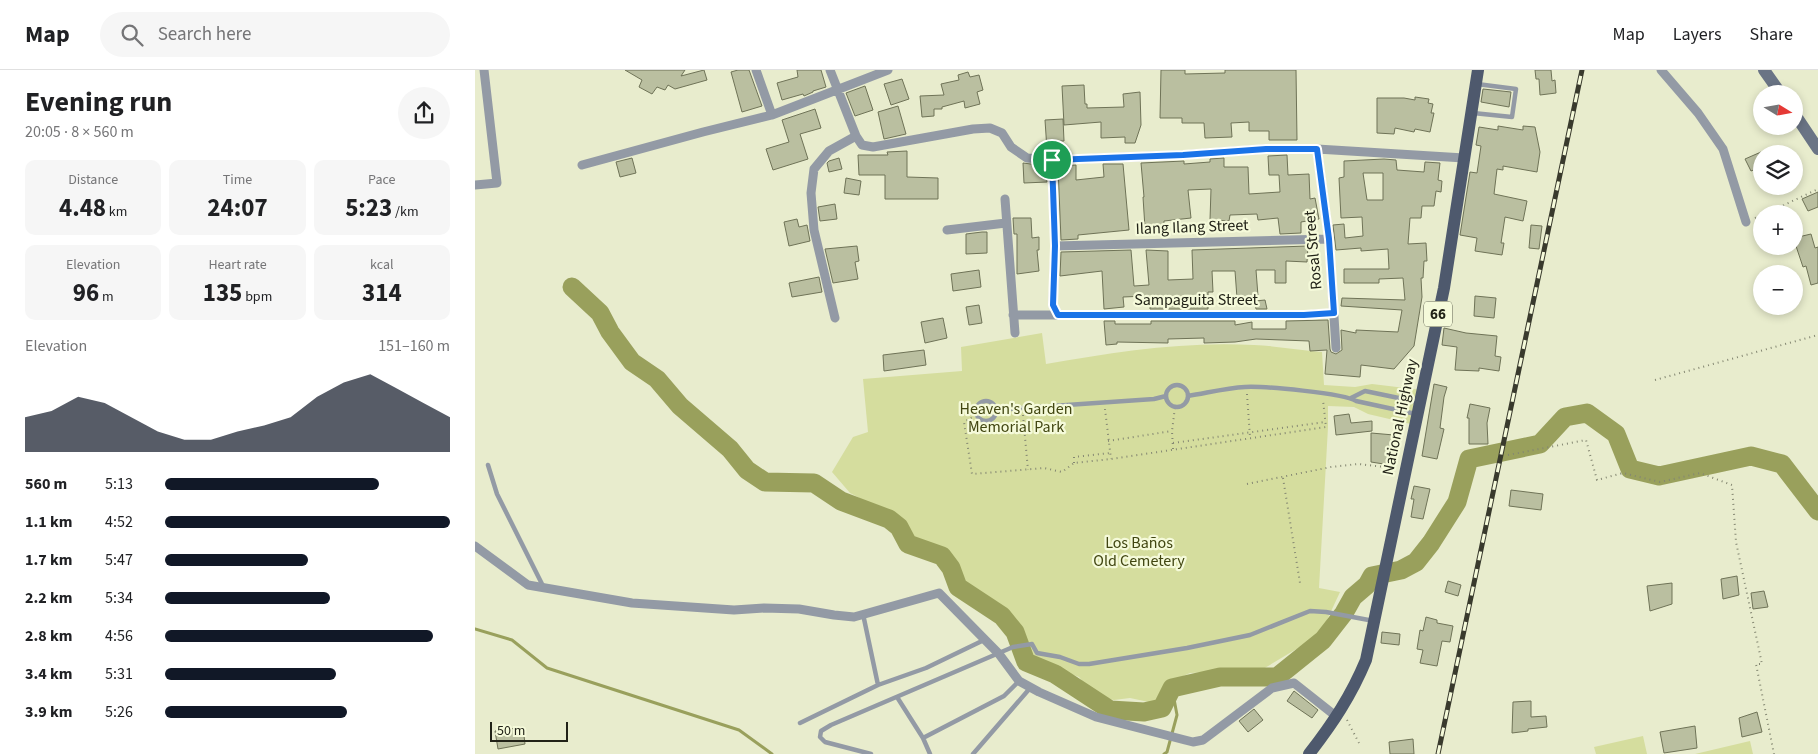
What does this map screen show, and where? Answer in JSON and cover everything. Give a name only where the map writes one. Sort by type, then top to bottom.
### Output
[{"type":"main road","name":"National Highway","points":[[1309,754],[1342,719],[1366,660],[1444,288],[1478,70]]},
{"type":"street","points":[[475,185],[497,183],[485,70]]},
{"type":"street","points":[[756,70],[772,115]]},
{"type":"street","points":[[830,70],[856,136],[862,145],[873,147],[973,129],[990,128],[1002,133],[1011,147],[1027,158],[1052,160],[1183,155],[1266,149],[1317,149],[1464,158]]},
{"type":"street","points":[[582,165],[772,115],[888,70]]},
{"type":"street","points":[[1661,70],[1698,113],[1723,149],[1746,222]]},
{"type":"street","points":[[1765,70],[1775,85]]},
{"type":"street","points":[[1803,121],[1814,133],[1818,149]]},
{"type":"street","points":[[835,318],[814,230],[811,193],[814,169],[829,151],[856,136]]},
{"type":"street","name":"Rosal Street","points":[[1317,149],[1329,239],[1336,348]]},
{"type":"street","points":[[1052,160],[1055,246],[1053,305],[1058,315]]},
{"type":"street","points":[[1005,199],[1015,333]]},
{"type":"street","points":[[947,230],[1006,223]]},
{"type":"street","name":"Ilang Ilang Street","points":[[1055,246],[1329,239]]},
{"type":"street","name":"Sampaguita Street","points":[[1013,315],[1304,315],[1334,313]]},
{"type":"street","points":[[475,546],[528,585],[632,603],[734,610],[799,608],[855,617],[939,592],[999,654],[1019,681],[1096,717],[1128,727],[1193,742],[1203,740],[1272,688],[1294,683],[1342,719]]},
{"type":"lane","points":[[1471,112],[1512,117],[1516,89],[1475,84]]},
{"type":"lane","points":[[1177,385],[1186,389],[1188,396],[1185,403],[1175,407],[1168,404],[1166,396],[1168,390],[1177,385]]},
{"type":"lane","points":[[1188,396],[1246,387],[1323,393],[1356,400],[1418,408]]},
{"type":"lane","points":[[1351,398],[1365,391],[1418,408]]},
{"type":"lane","points":[[996,410],[1154,399],[1166,396]]},
{"type":"lane","points":[[983,402],[990,402],[996,410],[995,416],[990,421],[983,421],[976,414],[978,405],[983,402]]},
{"type":"lane","points":[[488,465],[497,494],[544,588]]},
{"type":"lane","points":[[871,754],[825,742],[820,737],[821,731],[831,724],[1013,647],[1032,644],[1037,653],[1060,657],[1079,664],[1089,664],[1187,648],[1249,635],[1310,610],[1374,621]]},
{"type":"lane","points":[[863,614],[878,685]]},
{"type":"lane","points":[[800,723],[878,685],[926,668],[984,640]]},
{"type":"lane","points":[[923,738],[1004,696],[1019,681]]},
{"type":"lane","points":[[973,754],[1031,687]]},
{"type":"lane","points":[[897,697],[923,738],[930,754]]},
{"type":"path","points":[[1784,205],[1818,189]]},
{"type":"path","points":[[1655,380],[1818,335]]},
{"type":"path","points":[[1246,387],[1250,438]]},
{"type":"path","points":[[976,414],[964,422],[972,474],[1044,468],[1062,472],[1074,463],[1326,427],[1323,393]]},
{"type":"path","points":[[1104,402],[1111,459]]},
{"type":"path","points":[[1173,449],[1172,431],[1175,407]]},
{"type":"path","points":[[1022,408],[1028,470]]},
{"type":"path","points":[[1173,443],[1325,422]]},
{"type":"path","points":[[1108,441],[1172,431]]},
{"type":"path","points":[[1509,456],[1586,440],[1597,480],[1623,473],[1660,482],[1699,473],[1732,485],[1736,542],[1762,664],[1756,664],[1774,754]]},
{"type":"path","points":[[1074,463],[1074,457],[1110,453]]},
{"type":"path","points":[[1247,484],[1331,467],[1358,464],[1394,468]]},
{"type":"path","points":[[1283,478],[1300,584]]},
{"type":"path","points":[[1342,719],[1360,744]]},
{"type":"green space","points":[[1042,333],[1046,364],[1149,348],[1228,344],[1262,346],[1322,352],[1324,385],[1355,387],[1372,384],[1422,390],[1415,425],[1368,414],[1354,407],[1328,406],[1319,588],[1340,592],[1320,635],[1263,669],[1190,673],[1172,681],[1158,704],[1130,698],[1114,700],[1096,697],[1079,677],[1031,659],[1014,621],[961,585],[954,560],[911,540],[894,516],[850,493],[832,472],[853,437],[868,432],[863,379],[962,371],[961,347]]},
{"type":"green space","points":[[1643,736],[1647,754],[1596,754],[1594,747]]},
{"type":"green space","points":[[1750,741],[1753,754],[1695,754]]},
{"type":"building","points":[[625,70],[685,70],[681,76],[704,70],[707,80],[675,89],[668,85],[665,90],[657,87],[652,94],[639,87],[642,80]]},
{"type":"building","points":[[749,70],[762,106],[742,112],[731,72]]},
{"type":"building","points":[[797,70],[821,70],[826,87],[804,96],[803,94],[782,100],[777,83],[798,77]]},
{"type":"building","points":[[1161,70],[1185,70],[1185,74],[1225,73],[1225,70],[1296,70],[1297,140],[1269,140],[1269,131],[1249,131],[1249,122],[1231,123],[1232,137],[1205,138],[1204,123],[1182,123],[1182,118],[1160,118]]},
{"type":"building","points":[[1535,70],[1551,70],[1552,81],[1555,80],[1556,93],[1540,95],[1539,79],[1536,79]]},
{"type":"building","points":[[968,72],[970,77],[979,75],[983,90],[977,92],[980,104],[965,108],[964,101],[942,107],[942,109],[934,109],[934,116],[922,117],[920,96],[944,95],[941,84],[959,80],[958,75]]},
{"type":"building","points":[[902,79],[909,99],[891,105],[884,84]]},
{"type":"building","points":[[1084,85],[1087,108],[1124,107],[1123,94],[1140,92],[1141,125],[1135,143],[1125,143],[1125,137],[1101,138],[1101,122],[1064,125],[1062,86]]},
{"type":"building","points":[[865,86],[873,110],[855,116],[846,93]]},
{"type":"building","points":[[1483,89],[1511,92],[1509,107],[1481,102]]},
{"type":"building","points":[[1415,97],[1429,99],[1428,103],[1433,104],[1431,113],[1434,113],[1430,132],[1415,129],[1414,132],[1395,128],[1394,134],[1377,133],[1377,98],[1415,100]]},
{"type":"building","points":[[898,106],[906,134],[884,139],[878,112]]},
{"type":"building","points":[[815,109],[821,128],[800,134],[808,159],[773,170],[766,149],[789,142],[782,120]]},
{"type":"building","points":[[1063,119],[1064,141],[1058,141],[1059,149],[1047,150],[1045,120]]},
{"type":"building","points":[[1498,126],[1523,130],[1523,126],[1535,127],[1540,152],[1537,172],[1503,166],[1503,170],[1497,169],[1494,194],[1527,201],[1523,221],[1505,217],[1501,243],[1504,243],[1502,255],[1475,251],[1477,238],[1460,235],[1470,172],[1477,173],[1481,146],[1476,145],[1479,127],[1498,130]]},
{"type":"building","points":[[907,151],[907,177],[938,178],[938,199],[885,199],[885,175],[859,175],[858,155],[888,155],[887,152]]},
{"type":"building","points":[[1287,155],[1288,175],[1309,174],[1310,199],[1315,198],[1319,219],[1301,222],[1301,233],[1280,234],[1278,218],[1258,220],[1257,214],[1230,215],[1229,221],[1210,220],[1211,189],[1188,190],[1191,218],[1164,221],[1164,227],[1145,228],[1141,163],[1184,161],[1184,164],[1210,162],[1210,159],[1224,158],[1224,167],[1248,167],[1249,194],[1280,192],[1279,175],[1269,175],[1268,156]]},
{"type":"building","points":[[1753,156],[1753,170],[1751,171],[1745,159]]},
{"type":"building","points":[[632,158],[636,173],[620,177],[616,162]]},
{"type":"building","points":[[839,158],[842,169],[829,172],[827,163]]},
{"type":"building","points":[[1396,160],[1397,170],[1424,172],[1425,162],[1440,163],[1438,180],[1442,181],[1441,192],[1436,191],[1434,206],[1422,206],[1421,218],[1410,218],[1408,244],[1426,243],[1427,261],[1424,261],[1423,278],[1421,278],[1422,297],[1414,346],[1394,369],[1361,365],[1360,377],[1325,374],[1327,350],[1310,351],[1309,341],[1256,339],[1204,343],[1204,338],[1168,339],[1168,343],[1117,342],[1117,344],[1106,345],[1104,321],[1115,321],[1115,324],[1151,324],[1151,321],[1235,321],[1235,325],[1252,322],[1252,329],[1286,329],[1286,321],[1328,320],[1330,349],[1331,352],[1336,354],[1342,350],[1341,330],[1356,333],[1356,330],[1398,332],[1402,310],[1341,306],[1342,298],[1405,300],[1403,278],[1379,279],[1379,283],[1344,283],[1344,269],[1389,269],[1388,249],[1361,251],[1361,248],[1336,250],[1333,225],[1344,224],[1345,238],[1363,236],[1362,217],[1341,218],[1339,178],[1344,177],[1344,161]],"holes":[[[1363,173],[1383,173],[1383,200],[1367,200]]]},
{"type":"building","points":[[1023,163],[1046,166],[1047,182],[1024,183]]},
{"type":"building","points":[[1103,164],[1123,164],[1129,230],[1078,235],[1078,239],[1061,240],[1058,166],[1076,165],[1076,180],[1104,177]]},
{"type":"building","points":[[846,178],[861,181],[859,195],[844,193]]},
{"type":"building","points":[[1818,192],[1818,207],[1808,211],[1802,199]]},
{"type":"building","points":[[835,204],[837,219],[820,221],[818,207]]},
{"type":"building","points":[[1013,218],[1031,218],[1032,238],[1039,237],[1039,250],[1037,250],[1039,271],[1017,274],[1017,234],[1014,234]]},
{"type":"building","points":[[797,219],[799,227],[807,225],[810,241],[789,246],[784,222]]},
{"type":"building","points":[[1531,225],[1542,226],[1539,249],[1529,248]]},
{"type":"building","points":[[987,232],[987,253],[966,254],[966,234]]},
{"type":"building","points":[[1811,234],[1815,248],[1818,247],[1818,283],[1811,285],[1806,266],[1803,267],[1799,255],[1803,255],[1803,236]]},
{"type":"building","points":[[857,246],[859,261],[855,262],[858,279],[833,283],[825,249]]},
{"type":"building","points":[[1308,246],[1307,262],[1286,261],[1286,283],[1275,283],[1275,270],[1256,270],[1258,296],[1237,298],[1235,271],[1212,271],[1213,292],[1208,292],[1208,309],[1150,309],[1150,306],[1146,306],[1146,296],[1123,297],[1124,307],[1104,309],[1102,271],[1060,276],[1061,252],[1131,250],[1134,286],[1149,285],[1146,250],[1168,251],[1168,280],[1193,279],[1192,250]]},
{"type":"building","points":[[979,270],[981,287],[953,291],[951,274]]},
{"type":"building","points":[[819,277],[822,292],[792,297],[789,283]]},
{"type":"building","points":[[1475,296],[1496,298],[1494,318],[1474,316]]},
{"type":"building","points":[[1265,300],[1267,309],[1256,309],[1255,301]]},
{"type":"building","points":[[979,305],[982,323],[969,325],[966,307]]},
{"type":"building","points":[[943,318],[947,338],[925,343],[921,322]]},
{"type":"building","points":[[1444,328],[1466,333],[1497,336],[1495,356],[1501,357],[1499,371],[1479,368],[1479,371],[1455,370],[1457,347],[1442,345]]},
{"type":"building","points":[[924,350],[926,365],[884,371],[883,355]]},
{"type":"building","points":[[1434,384],[1447,387],[1440,428],[1444,429],[1437,459],[1422,456]]},
{"type":"building","points":[[1470,404],[1490,408],[1487,423],[1488,444],[1469,444],[1469,418],[1467,418]]},
{"type":"building","points":[[1349,414],[1351,423],[1372,421],[1372,431],[1336,435],[1334,416]]},
{"type":"building","points":[[1371,433],[1394,435],[1390,465],[1371,462]]},
{"type":"building","points":[[1414,486],[1430,489],[1423,519],[1411,517],[1414,499],[1411,499]]},
{"type":"building","points":[[1511,490],[1543,494],[1541,510],[1509,506]]},
{"type":"building","points":[[1737,576],[1739,595],[1723,599],[1721,579]]},
{"type":"building","points":[[1448,581],[1461,585],[1458,596],[1445,592]]},
{"type":"building","points":[[1672,583],[1672,604],[1650,611],[1647,586]]},
{"type":"building","points":[[1764,591],[1768,607],[1753,609],[1751,593]]},
{"type":"building","points":[[1426,617],[1437,620],[1437,623],[1453,626],[1450,642],[1442,641],[1437,666],[1420,663],[1423,650],[1417,649],[1420,630],[1423,631]]},
{"type":"building","points":[[1382,632],[1400,634],[1399,645],[1381,643]]},
{"type":"building","points":[[1294,691],[1318,710],[1312,718],[1287,701]]},
{"type":"building","points":[[1531,701],[1531,717],[1546,716],[1547,727],[1512,733],[1513,702]]},
{"type":"building","points":[[1254,709],[1263,720],[1248,732],[1239,721]]},
{"type":"building","points":[[1757,712],[1762,732],[1742,737],[1739,718]]},
{"type":"building","points":[[1695,726],[1697,748],[1664,753],[1660,732]]},
{"type":"building","points":[[523,727],[525,744],[498,749],[495,731]]},
{"type":"building","points":[[1413,739],[1414,754],[1390,754],[1389,742]]},
{"type":"waterway","points":[[572,287],[600,313],[610,332],[632,362],[657,379],[680,406],[730,449],[747,470],[765,482],[814,483],[841,501],[889,519],[899,527],[908,544],[942,556],[951,568],[958,587],[1002,616],[1015,632],[1026,662],[1055,674],[1110,710],[1144,712],[1162,708],[1172,688],[1220,677],[1277,677],[1323,640],[1344,613],[1353,597],[1367,585],[1372,576],[1401,570],[1416,562],[1431,543],[1457,502],[1469,459],[1540,444],[1565,417],[1587,413],[1616,434],[1630,469],[1659,476],[1751,456],[1782,464],[1818,511]]},
{"type":"waterway","points":[[475,629],[512,640],[547,668],[739,730],[772,754]]},
{"type":"waterway","points":[[1164,754],[1167,752],[1177,715],[1172,688]]},
{"type":"railway","points":[[1438,754],[1582,70]]},
{"type":"route","points":[[1266,149],[1317,149],[1329,239],[1334,313],[1304,315],[1058,315],[1053,305],[1055,246],[1052,160],[1183,155],[1266,149]]},
{"type":"park label","name":"Heaven's Garden Memorial Park","points":[[1016,418]]},
{"type":"park label","name":"Los Baños Old Cemetery","points":[[1139,552]]}]
